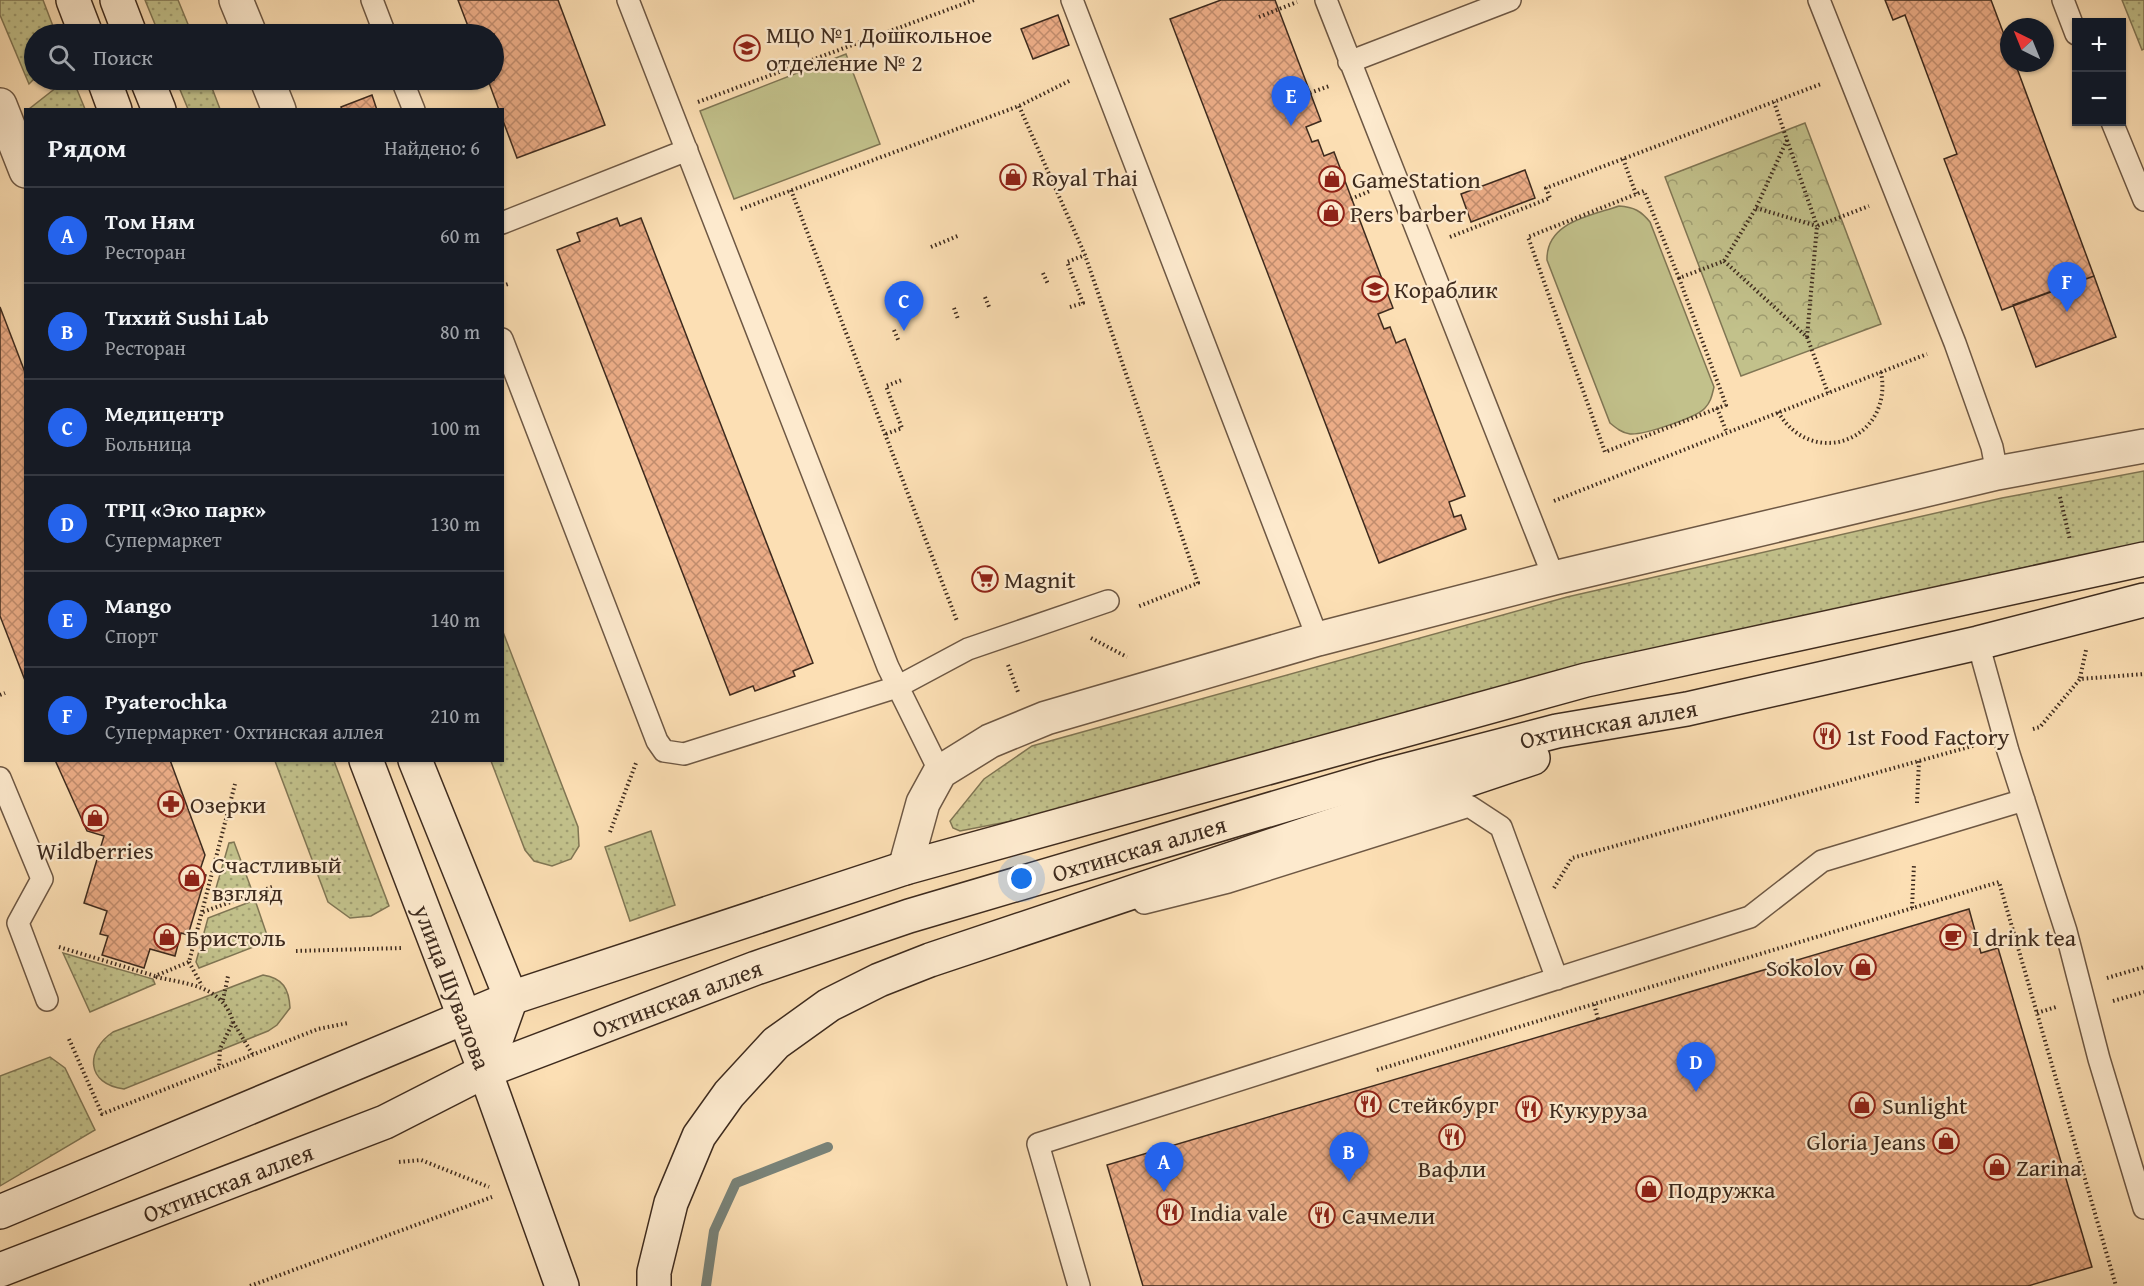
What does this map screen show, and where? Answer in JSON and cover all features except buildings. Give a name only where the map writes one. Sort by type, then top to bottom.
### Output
[{"type":"street","points":[[73,0],[82,24]]},
{"type":"street","points":[[117,0],[126,24]]},
{"type":"street","points":[[236,0],[246,24]]},
{"type":"street","points":[[108,90],[114,108]]},
{"type":"street","points":[[151,90],[158,108]]},
{"type":"street","points":[[271,90],[278,108]]},
{"type":"street","points":[[0,105],[7,143],[24,168]]},
{"type":"street","points":[[905,867],[923,803],[940,772],[990,741],[1046,718],[1318,639],[1554,578],[1997,473],[2144,446]]},
{"type":"street","name":"Охтинская аллея","points":[[0,1212],[511,998],[905,867],[1586,680],[2144,559]]},
{"type":"street","name":"Охтинская аллея","points":[[0,1270],[385,1122],[485,1071],[756,968],[965,898],[1391,774],[1557,731],[1687,709],[1978,643],[2144,600]]},
{"type":"street","points":[[654,1286],[654,1272],[671,1203],[699,1136],[729,1094],[776,1043],[829,1005],[879,980],[974,946],[1538,756],[1687,709]]},
{"type":"street","name":"улица Шувалова","points":[[367,762],[485,1071]]},
{"type":"street","name":"улица Шувалова","points":[[416,762],[511,998],[485,1071]]},
{"type":"street","points":[[485,1071],[562,1286]]},
{"type":"lane","points":[[372,0],[381,24]]},
{"type":"lane","points":[[628,0],[897,687],[919,725],[940,772]]},
{"type":"lane","points":[[1326,0],[1554,578]]},
{"type":"lane","points":[[1349,62],[1510,0]]},
{"type":"lane","points":[[1819,0],[1846,74],[1955,343],[1992,447],[1997,473]]},
{"type":"lane","points":[[2063,0],[2072,24]]},
{"type":"lane","points":[[1079,2],[1318,639]]},
{"type":"lane","points":[[406,90],[413,108]]},
{"type":"lane","points":[[2114,126],[2144,200]]},
{"type":"lane","points":[[504,222],[687,150]]},
{"type":"lane","points":[[504,344],[657,741],[664,751],[684,754],[897,687],[968,649],[1108,601]]},
{"type":"lane","points":[[1978,643],[2024,800],[2066,931],[2099,1059],[2144,1208]]},
{"type":"lane","points":[[0,778],[42,879],[18,923],[47,999]]},
{"type":"lane","points":[[1079,1286],[1038,1144],[1750,917],[1822,861],[2024,800]]},
{"type":"lane","points":[[974,946],[1228,882],[1469,806],[1501,826],[1557,979]]},
{"type":"path","points":[[672,112],[974,0]]},
{"type":"path","points":[[1259,17],[1303,0]]},
{"type":"path","points":[[1424,248],[1550,198],[1546,188],[1846,74]]},
{"type":"path","points":[[1310,93],[1337,83]]},
{"type":"path","points":[[1774,102],[1817,226],[1807,337],[1828,393]]},
{"type":"path","points":[[715,219],[1019,105],[1085,255],[1198,583],[1129,610]]},
{"type":"path","points":[[1679,278],[1724,261],[1756,208],[1787,140]]},
{"type":"path","points":[[1623,159],[1636,194]]},
{"type":"path","points":[[1351,199],[1378,188]]},
{"type":"path","points":[[791,190],[968,649]]},
{"type":"path","points":[[1644,190],[1679,278],[1726,405],[1605,452],[1528,237],[1644,190]]},
{"type":"path","points":[[1756,208],[1817,226],[1895,196]]},
{"type":"path","points":[[931,247],[960,235]]},
{"type":"path","points":[[1070,307],[1083,303],[1067,262],[1085,255]]},
{"type":"path","points":[[1724,261],[1807,337]]},
{"type":"path","points":[[1043,273],[1048,284]]},
{"type":"path","points":[[504,285],[508,284]]},
{"type":"path","points":[[985,297],[989,308]]},
{"type":"path","points":[[954,308],[958,319]]},
{"type":"path","points":[[894,330],[899,342]]},
{"type":"path","points":[[1527,512],[1934,351]]},
{"type":"path","points":[[1778,412],[1794,432],[1810,440],[1836,443],[1852,438],[1872,421],[1880,406],[1883,388],[1881,372]]},
{"type":"path","points":[[886,434],[902,428],[886,386],[902,380]]},
{"type":"path","points":[[1718,408],[1727,433]]},
{"type":"path","points":[[2058,488],[2071,546]]},
{"type":"path","points":[[1550,895],[1572,858],[2040,727],[2080,679],[2088,641]]},
{"type":"path","points":[[2080,679],[2144,674]]},
{"type":"path","points":[[610,832],[640,755],[657,741]]},
{"type":"path","points":[[202,987],[189,962],[235,784]]},
{"type":"path","points":[[1598,1020],[1594,1004],[1999,882],[2116,1286]]},
{"type":"path","points":[[202,912],[272,886]]},
{"type":"path","points":[[296,951],[396,950],[408,945]]},
{"type":"path","points":[[56,946],[155,976],[202,987],[223,1000],[253,1055]]},
{"type":"path","points":[[155,976],[189,962]]},
{"type":"path","points":[[2100,980],[2144,967]]},
{"type":"path","points":[[223,1000],[228,976]]},
{"type":"path","points":[[2107,1003],[2144,992]]},
{"type":"path","points":[[219,1067],[220,1050],[233,1022]]},
{"type":"path","points":[[69,1038],[102,1114],[318,1029],[348,1023]]},
{"type":"path","points":[[399,1162],[421,1160],[492,1189]]},
{"type":"path","points":[[250,1286],[502,1193]]},
{"type":"green space","points":[[0,0],[43,0],[52,24],[24,24],[24,72],[0,15]]},
{"type":"green space","points":[[145,0],[178,0],[188,24],[155,24]]},
{"type":"green space","points":[[2122,0],[2144,0],[2144,49],[2142,50]]},
{"type":"green space","points":[[846,54],[880,144],[734,199],[700,111]]},
{"type":"green space","points":[[53,90],[77,90],[85,108],[30,108]]},
{"type":"green space","points":[[180,90],[213,90],[220,108],[188,108]]},
{"type":"green space","points":[[1805,123],[1881,324],[1741,376],[1665,177]]},
{"type":"green space","points":[[1619,206],[1637,210],[1650,222],[1714,387],[1709,403],[1700,412],[1669,425],[1637,434],[1622,431],[1610,423],[1547,260],[1549,247],[1554,237],[1562,229],[1583,217]]},
{"type":"green space","points":[[2144,471],[2144,544],[2022,568],[1579,670],[1074,809],[960,831],[953,828],[950,821],[984,779],[1032,746],[1567,597],[2002,498]]},
{"type":"green space","points":[[504,635],[578,827],[579,846],[571,859],[552,866],[534,861],[525,850],[491,762],[504,762]]},
{"type":"green space","points":[[275,762],[334,762],[389,906],[371,916],[350,918],[328,902]]},
{"type":"green space","points":[[651,831],[675,905],[630,921],[605,847]]},
{"type":"green space","points":[[234,842],[251,888],[212,902],[229,843]]},
{"type":"green space","points":[[255,900],[269,941],[199,968],[196,962],[208,918]]},
{"type":"green space","points":[[63,953],[153,979],[155,984],[90,1012]]},
{"type":"green space","points":[[263,975],[276,979],[284,986],[290,1008],[277,1025],[268,1031],[124,1089],[111,1086],[96,1074],[94,1057],[104,1040],[113,1032]]},
{"type":"green space","points":[[50,1057],[65,1068],[95,1130],[0,1186],[0,1076]]},
{"type":"waterway","points":[[706,1286],[714,1231],[736,1183],[828,1147]]},
{"type":"place","name":"МЦО №1 Дошкольное отделение № 2","points":[[747,48]]},
{"type":"place","name":"Mango","points":[[1291,126]]},
{"type":"place","name":"Royal Thai","points":[[1013,177]]},
{"type":"place","name":"GameStation","points":[[1332,179]]},
{"type":"place","name":"Pers barber","points":[[1331,213]]},
{"type":"place","name":"Кораблик","points":[[1375,289]]},
{"type":"place","name":"Pyaterochka","points":[[2067,312]]},
{"type":"place","name":"Медицентр","points":[[904,331]]},
{"type":"place","name":"Magnit","points":[[985,579]]},
{"type":"place","name":"1st Food Factory","points":[[1827,736]]},
{"type":"place","name":"Озерки","points":[[171,804]]},
{"type":"place","name":"Wildberries","points":[[95,818]]},
{"type":"place","name":"Счастливый взгляд","points":[[192,878]]},
{"type":"place","name":"Бристоль","points":[[167,937]]},
{"type":"place","name":"I drink tea","points":[[1953,937]]},
{"type":"place","name":"Sokolov","points":[[1863,967]]},
{"type":"place","name":"ТРЦ «Эко парк»","points":[[1696,1092]]},
{"type":"place","name":"Стейкбург","points":[[1368,1104]]},
{"type":"place","name":"Sunlight","points":[[1862,1105]]},
{"type":"place","name":"Кукуруза","points":[[1529,1109]]},
{"type":"place","name":"Вафли","points":[[1452,1137]]},
{"type":"place","name":"Gloria Jeans","points":[[1946,1141]]},
{"type":"place","name":"Zarina","points":[[1997,1167]]},
{"type":"place","name":"Тихий Sushi Lab","points":[[1349,1182]]},
{"type":"place","name":"Подружка","points":[[1649,1189]]},
{"type":"place","name":"Том Ням","points":[[1164,1192]]},
{"type":"place","name":"India vale","points":[[1170,1212]]},
{"type":"place","name":"Сачмели","points":[[1322,1215]]}]
